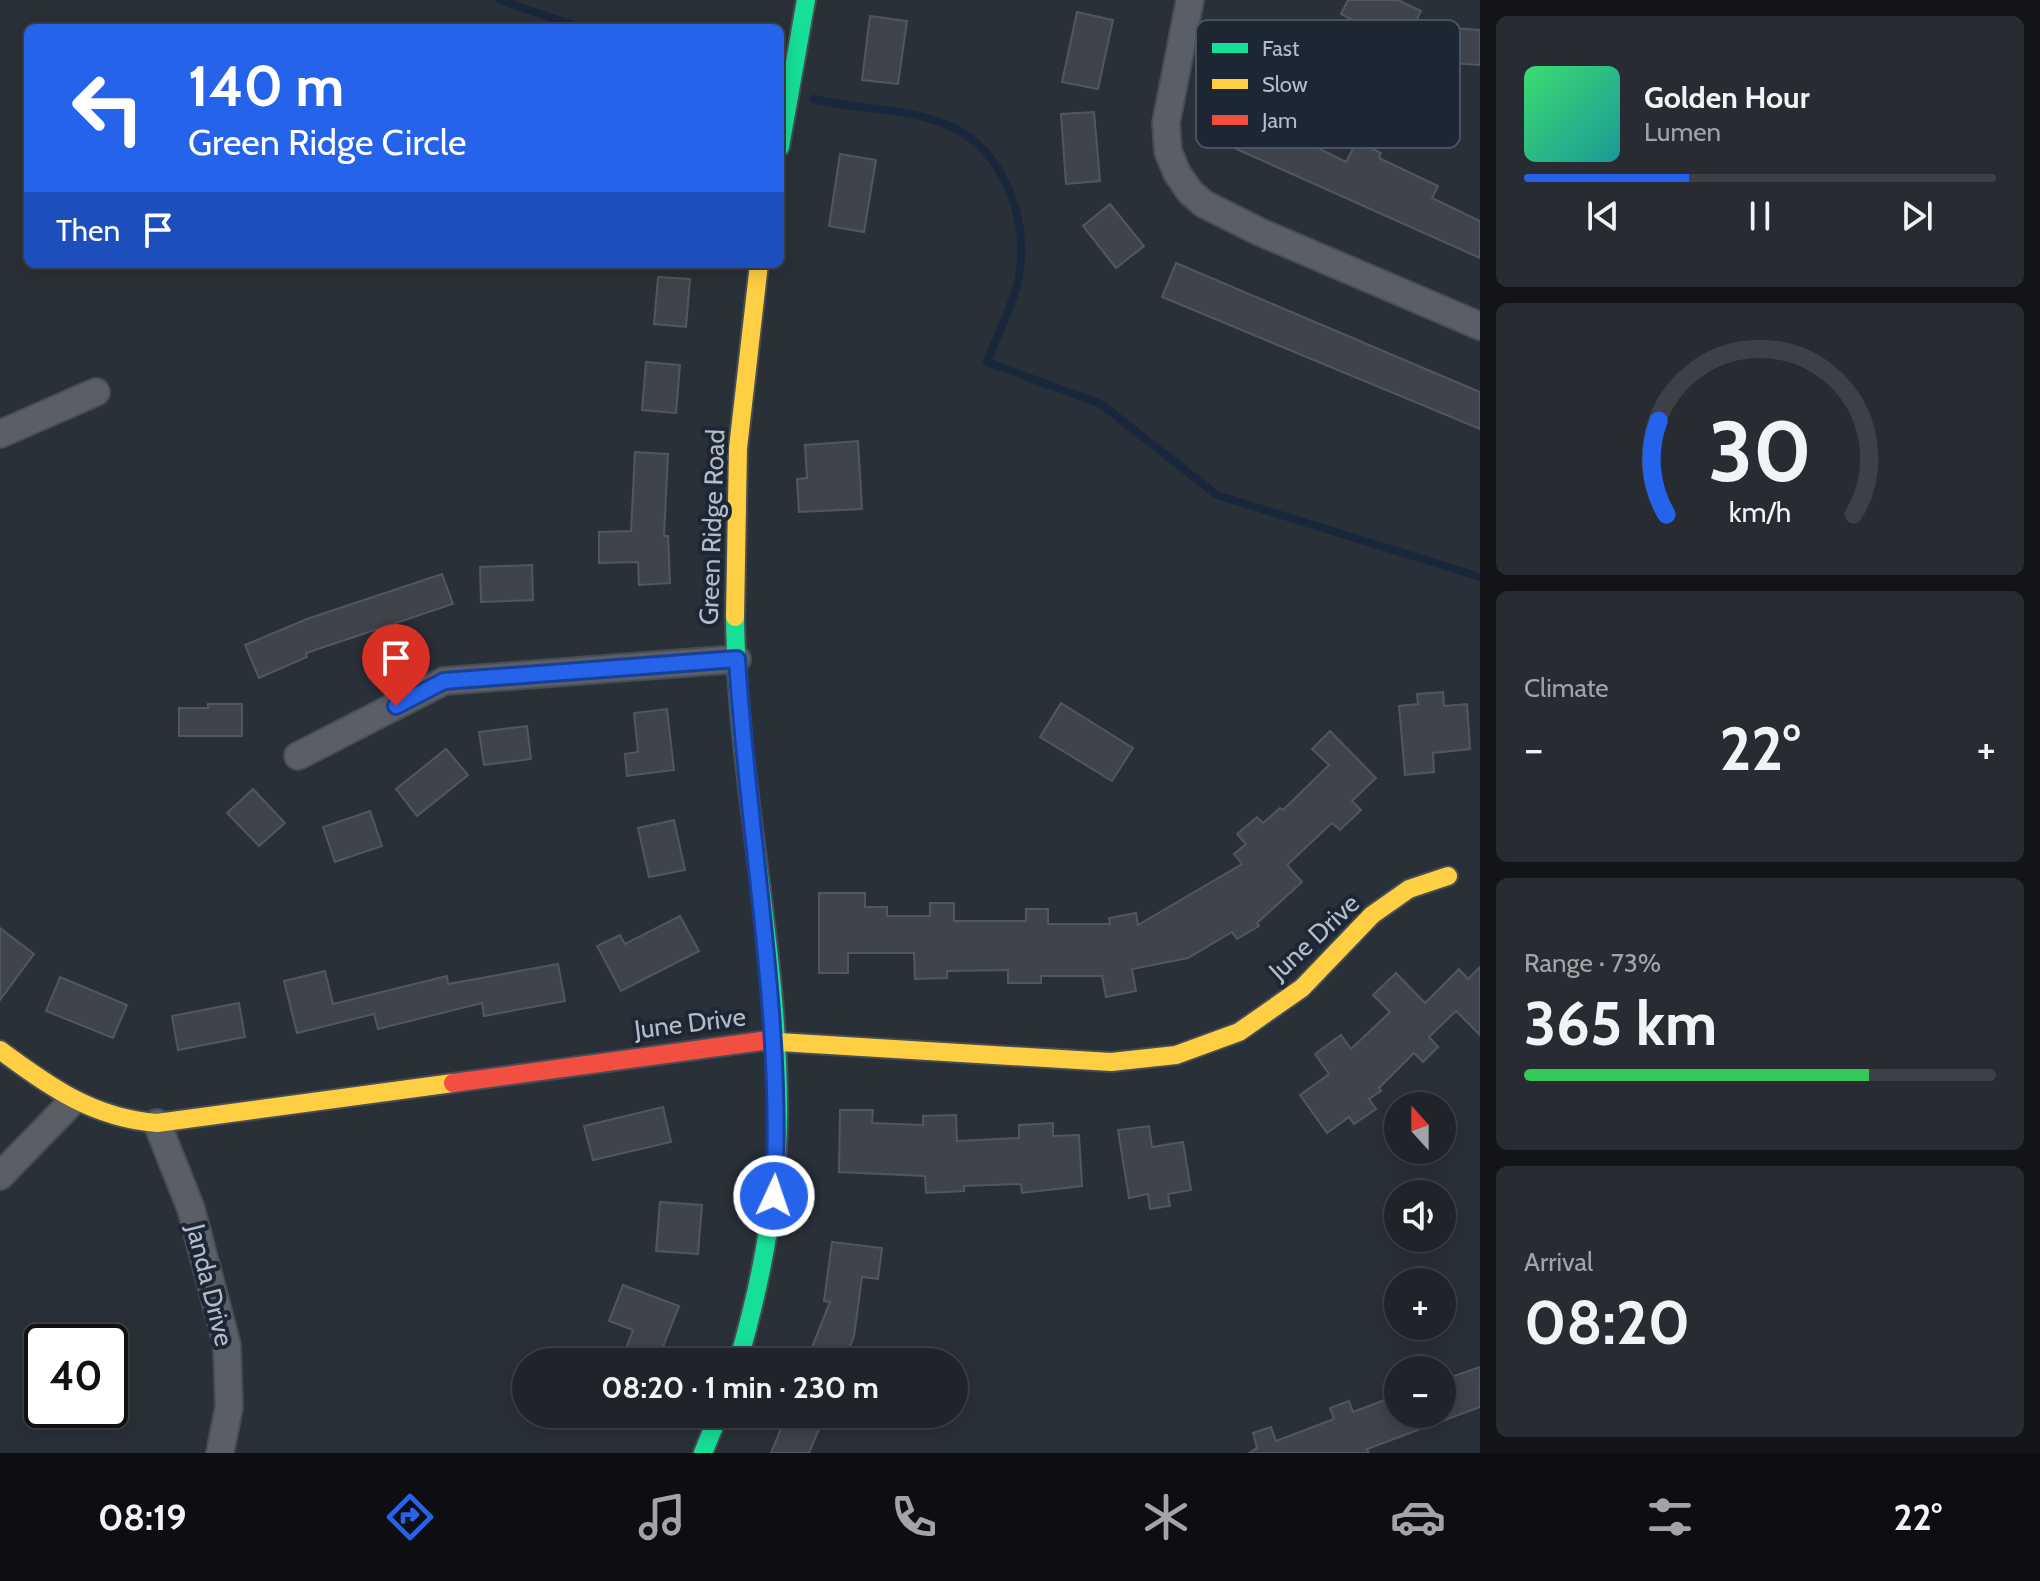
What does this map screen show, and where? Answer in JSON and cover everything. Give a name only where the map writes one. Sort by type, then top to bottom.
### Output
[{"type":"street","points":[[784,124],[806,0]]},
{"type":"street","points":[[1190,0],[1166,123],[1168,151],[1177,173],[1190,192],[1204,204],[1260,232],[1480,326]]},
{"type":"street","name":"Green Ridge Road","points":[[742,1348],[764,1263],[774,1196],[778,1112],[775,1039],[742,758],[737,659],[737,484],[744,381],[758,268]]},
{"type":"street","points":[[0,434],[96,392]]},
{"type":"street","points":[[298,756],[444,681],[737,659]]},
{"type":"street","name":"June Drive","points":[[0,1050],[71,1103],[115,1119],[157,1123],[775,1039],[1111,1062],[1176,1055],[1239,1032],[1302,988],[1372,915],[1409,889],[1448,876]]},
{"type":"street","points":[[0,1176],[71,1103]]},
{"type":"street","name":"Janda Drive","points":[[157,1123],[191,1209],[227,1345],[229,1407],[220,1453]]},
{"type":"street","points":[[703,1453],[713,1428]]},
{"type":"building","points":[[1348,0],[1398,0],[1421,11],[1416,20],[1353,20],[1341,14]]},
{"type":"building","points":[[1077,12],[1113,20],[1098,89],[1062,82]]},
{"type":"building","points":[[870,16],[907,21],[898,84],[862,80]]},
{"type":"building","points":[[1460,29],[1480,30],[1480,65],[1460,64]]},
{"type":"building","points":[[1094,112],[1100,181],[1066,184],[1061,114]]},
{"type":"building","points":[[1234,148],[1318,148],[1346,162],[1353,148],[1371,148],[1381,153],[1379,158],[1438,186],[1432,198],[1480,221],[1480,258]]},
{"type":"building","points":[[840,154],[876,160],[864,232],[829,226]]},
{"type":"building","points":[[1110,204],[1144,246],[1116,268],[1083,226]]},
{"type":"building","points":[[1176,263],[1480,392],[1480,429],[1162,297]]},
{"type":"building","points":[[658,277],[690,279],[686,327],[654,324]]},
{"type":"building","points":[[646,362],[680,365],[676,413],[642,410]]},
{"type":"building","points":[[858,441],[862,509],[799,512],[797,479],[807,478],[805,445]]},
{"type":"building","points":[[635,452],[668,454],[664,536],[668,536],[670,583],[639,585],[638,562],[599,563],[599,532],[631,531]]},
{"type":"building","points":[[532,565],[533,600],[481,602],[480,567]]},
{"type":"building","points":[[442,574],[453,604],[306,653],[307,657],[259,678],[245,645],[307,619]]},
{"type":"building","points":[[1443,692],[1444,706],[1467,704],[1470,749],[1433,753],[1434,772],[1405,775],[1399,706],[1418,704],[1417,694]]},
{"type":"building","points":[[1061,703],[1133,748],[1112,781],[1040,737]]},
{"type":"building","points":[[208,704],[242,704],[242,736],[179,736],[179,708],[208,708]]},
{"type":"building","points":[[667,709],[674,770],[627,776],[625,754],[638,752],[634,713]]},
{"type":"building","points":[[527,726],[531,759],[484,765],[479,732]]},
{"type":"building","points":[[1330,731],[1376,778],[1352,801],[1361,810],[1340,830],[1332,823],[1287,865],[1302,882],[1257,923],[1259,926],[1237,939],[1232,932],[1188,958],[1132,969],[1136,991],[1106,997],[1102,976],[1041,976],[1041,983],[1008,983],[1008,970],[947,971],[947,978],[915,979],[914,953],[848,953],[848,973],[819,973],[819,893],[865,893],[865,907],[887,907],[887,916],[930,916],[930,903],[954,903],[954,921],[1026,921],[1026,909],[1048,909],[1048,924],[1110,924],[1109,918],[1136,913],[1138,925],[1242,864],[1234,854],[1246,844],[1237,834],[1257,817],[1263,823],[1280,808],[1283,810],[1329,765],[1312,749]]},
{"type":"building","points":[[446,749],[468,775],[417,816],[396,789]]},
{"type":"building","points":[[253,789],[285,823],[259,846],[227,813]]},
{"type":"building","points":[[370,811],[382,846],[335,862],[323,827]]},
{"type":"building","points":[[674,820],[685,870],[649,877],[638,828]]},
{"type":"building","points":[[680,916],[699,951],[621,991],[597,946],[620,935],[625,944]]},
{"type":"building","points":[[0,928],[34,954],[0,1000]]},
{"type":"building","points":[[558,964],[565,1001],[484,1016],[482,1003],[378,1029],[374,1014],[297,1033],[284,981],[325,971],[333,1004],[447,976],[448,984]]},
{"type":"building","points":[[1480,967],[1480,1035],[1456,1011],[1429,1037],[1438,1047],[1423,1062],[1414,1053],[1379,1088],[1381,1091],[1369,1099],[1376,1109],[1354,1124],[1349,1117],[1327,1133],[1300,1095],[1329,1074],[1315,1054],[1341,1035],[1351,1049],[1390,1012],[1373,995],[1396,973],[1425,1003],[1459,969],[1468,979]]},
{"type":"building","points":[[60,977],[127,1005],[113,1038],[46,1011]]},
{"type":"building","points":[[239,1003],[245,1037],[178,1050],[172,1016]]},
{"type":"building","points":[[663,1107],[671,1142],[593,1160],[584,1126]]},
{"type":"building","points":[[840,1110],[873,1110],[872,1123],[923,1125],[923,1116],[956,1115],[957,1141],[1019,1138],[1019,1125],[1053,1123],[1053,1136],[1079,1135],[1082,1186],[1022,1193],[1021,1184],[964,1186],[964,1191],[926,1193],[925,1176],[839,1172]]},
{"type":"building","points":[[1149,1126],[1152,1147],[1183,1142],[1191,1190],[1168,1194],[1170,1206],[1150,1209],[1148,1194],[1129,1198],[1118,1130]]},
{"type":"building","points":[[660,1202],[702,1205],[698,1254],[656,1251]]},
{"type":"building","points":[[832,1242],[882,1248],[878,1279],[862,1277],[854,1336],[849,1348],[812,1348],[830,1302],[824,1301]]},
{"type":"building","points":[[623,1285],[679,1306],[662,1348],[626,1348],[633,1330],[609,1321]]},
{"type":"building","points":[[1480,1367],[1480,1407],[1456,1416],[1456,1375]]},
{"type":"building","points":[[1384,1400],[1384,1428],[1424,1428],[1367,1449],[1369,1453],[1249,1453],[1257,1448],[1253,1433],[1271,1427],[1276,1441],[1334,1419],[1330,1408],[1349,1401],[1353,1412]]},
{"type":"building","points":[[781,1428],[819,1429],[809,1453],[771,1453]]},
{"type":"waterway","points":[[500,0],[569,24]]},
{"type":"waterway","points":[[814,99],[929,118],[965,134],[995,165],[1014,204],[1021,248],[1015,292],[987,362],[1101,404],[1217,495],[1480,577]]},
{"type":"traffic: fast","points":[[784,124],[806,0]]},
{"type":"traffic: fast","points":[[735,617],[743,741],[772,988],[778,1111],[772,1207],[742,1348]]},
{"type":"traffic: fast","points":[[703,1453],[713,1428]]},
{"type":"traffic: slow","points":[[735,617],[738,448],[759,268]]},
{"type":"traffic: slow","points":[[762,1041],[1111,1062],[1176,1055],[1239,1032],[1302,988],[1372,915],[1409,889],[1448,876]]},
{"type":"traffic: slow","points":[[0,1050],[55,1088],[92,1107],[112,1115],[157,1123],[453,1083]]},
{"type":"traffic: jam","points":[[453,1083],[762,1041]]},
{"type":"route","points":[[396,706],[444,681],[737,659],[742,758],[775,1039],[778,1112],[774,1196]]}]
